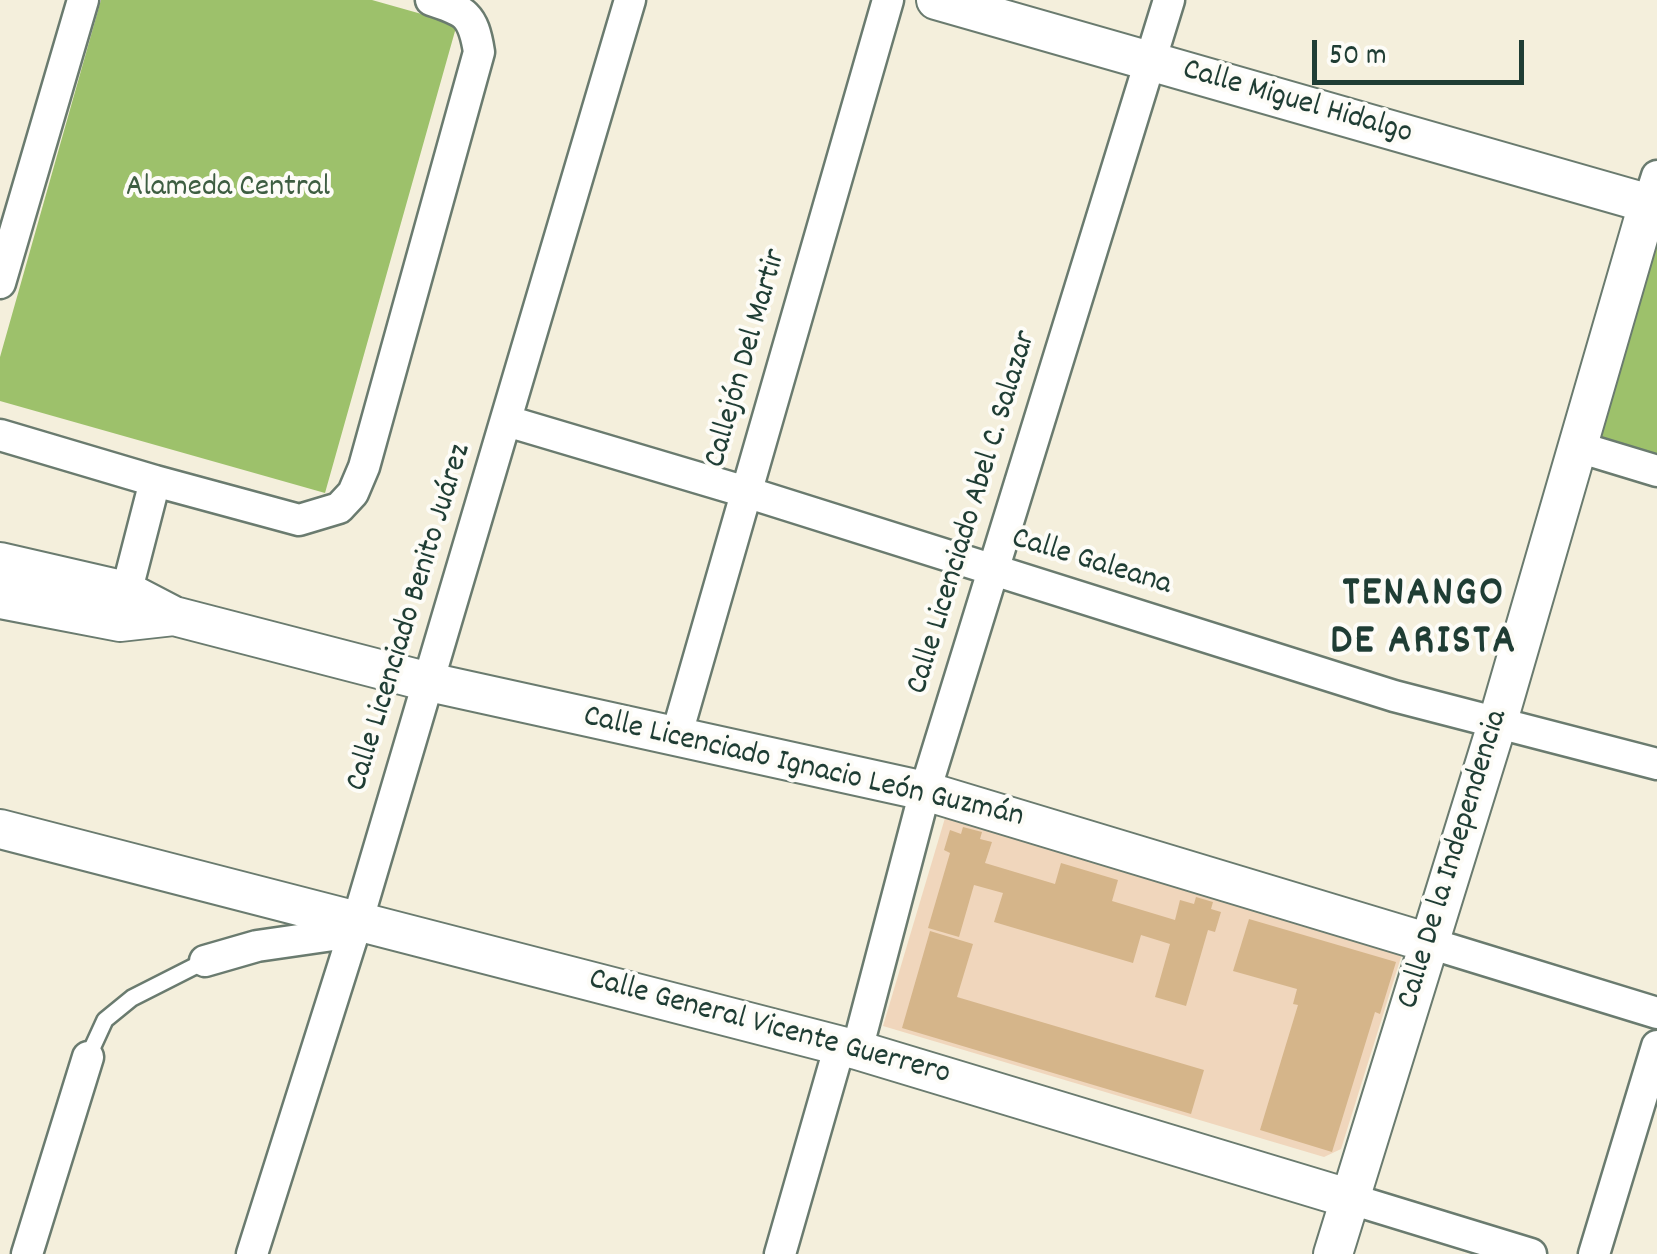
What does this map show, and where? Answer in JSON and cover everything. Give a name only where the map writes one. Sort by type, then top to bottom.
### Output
[{"type":"street","points":[[0,283],[83,0]]},
{"type":"street","points":[[0,435],[299,520],[339,508],[353,493],[364,467],[479,52],[470,19],[462,10],[430,0]]},
{"type":"street","name":"Calle Licenciado Benito Juárez","points":[[252,1254],[356,926],[630,0]]},
{"type":"street","name":"Callejón Del Martir","points":[[676,738],[888,0]]},
{"type":"street","name":"Calle Miguel Hidalgo","points":[[936,0],[1150,62],[1654,196]]},
{"type":"street","name":"Calle Licenciado Abel C. Salazar","points":[[780,1254],[848,1047],[1169,0]]},
{"type":"street","name":"Calle De la Independencia","points":[[1332,1254],[1498,721],[1654,196]]},
{"type":"street","name":"Calle Galeana","points":[[507,421],[1394,696],[1657,764]]},
{"type":"street","points":[[1578,448],[1657,471]]},
{"type":"street","points":[[123,606],[155,480]]},
{"type":"street","name":"Calle Licenciado Ignacio León Guzmán","points":[[0,562],[123,606]]},
{"type":"street","name":"Calle Licenciado Ignacio León Guzmán","points":[[0,599],[123,606],[174,616],[429,682],[925,791],[1657,1013]]},
{"type":"street","name":"Calle General Vicente Guerrero","points":[[0,829],[356,926],[848,1047],[1531,1254]]},
{"type":"street","points":[[205,961],[356,926]]},
{"type":"street","points":[[1594,1254],[1657,1046]]},
{"type":"street","points":[[27,1254],[88,1057]]},
{"type":"lane","points":[[88,1057],[105,1020],[132,998],[205,961]]},
{"type":"shaded area","points":[[945,818],[1402,954],[1341,1149],[1324,1157],[883,1026]]},
{"type":"green space","name":"Alameda Central","points":[[101,0],[372,0],[457,24],[325,493],[0,401],[0,357]]},
{"type":"green space","points":[[1657,224],[1657,466],[1588,445]]},
{"type":"building","points":[[963,827],[982,832],[980,839],[992,842],[985,863],[1055,884],[1061,863],[1118,880],[1112,901],[1175,920],[1180,900],[1194,904],[1196,897],[1213,902],[1211,909],[1221,912],[1215,932],[1208,930],[1186,1006],[1155,997],[1170,944],[1141,935],[1133,963],[994,922],[1003,893],[974,885],[959,937],[928,928],[950,853],[944,850],[950,830],[961,834]]},
{"type":"building","points":[[1249,919],[1396,962],[1380,1014],[1375,1012],[1332,1152],[1260,1130],[1298,1005],[1293,1004],[1297,989],[1233,971]]},
{"type":"building","points":[[930,931],[973,944],[957,997],[1204,1070],[1191,1114],[902,1028]]},
{"type":"district","name":"TENANGO DE ARISTA","points":[[1424,621]]}]
